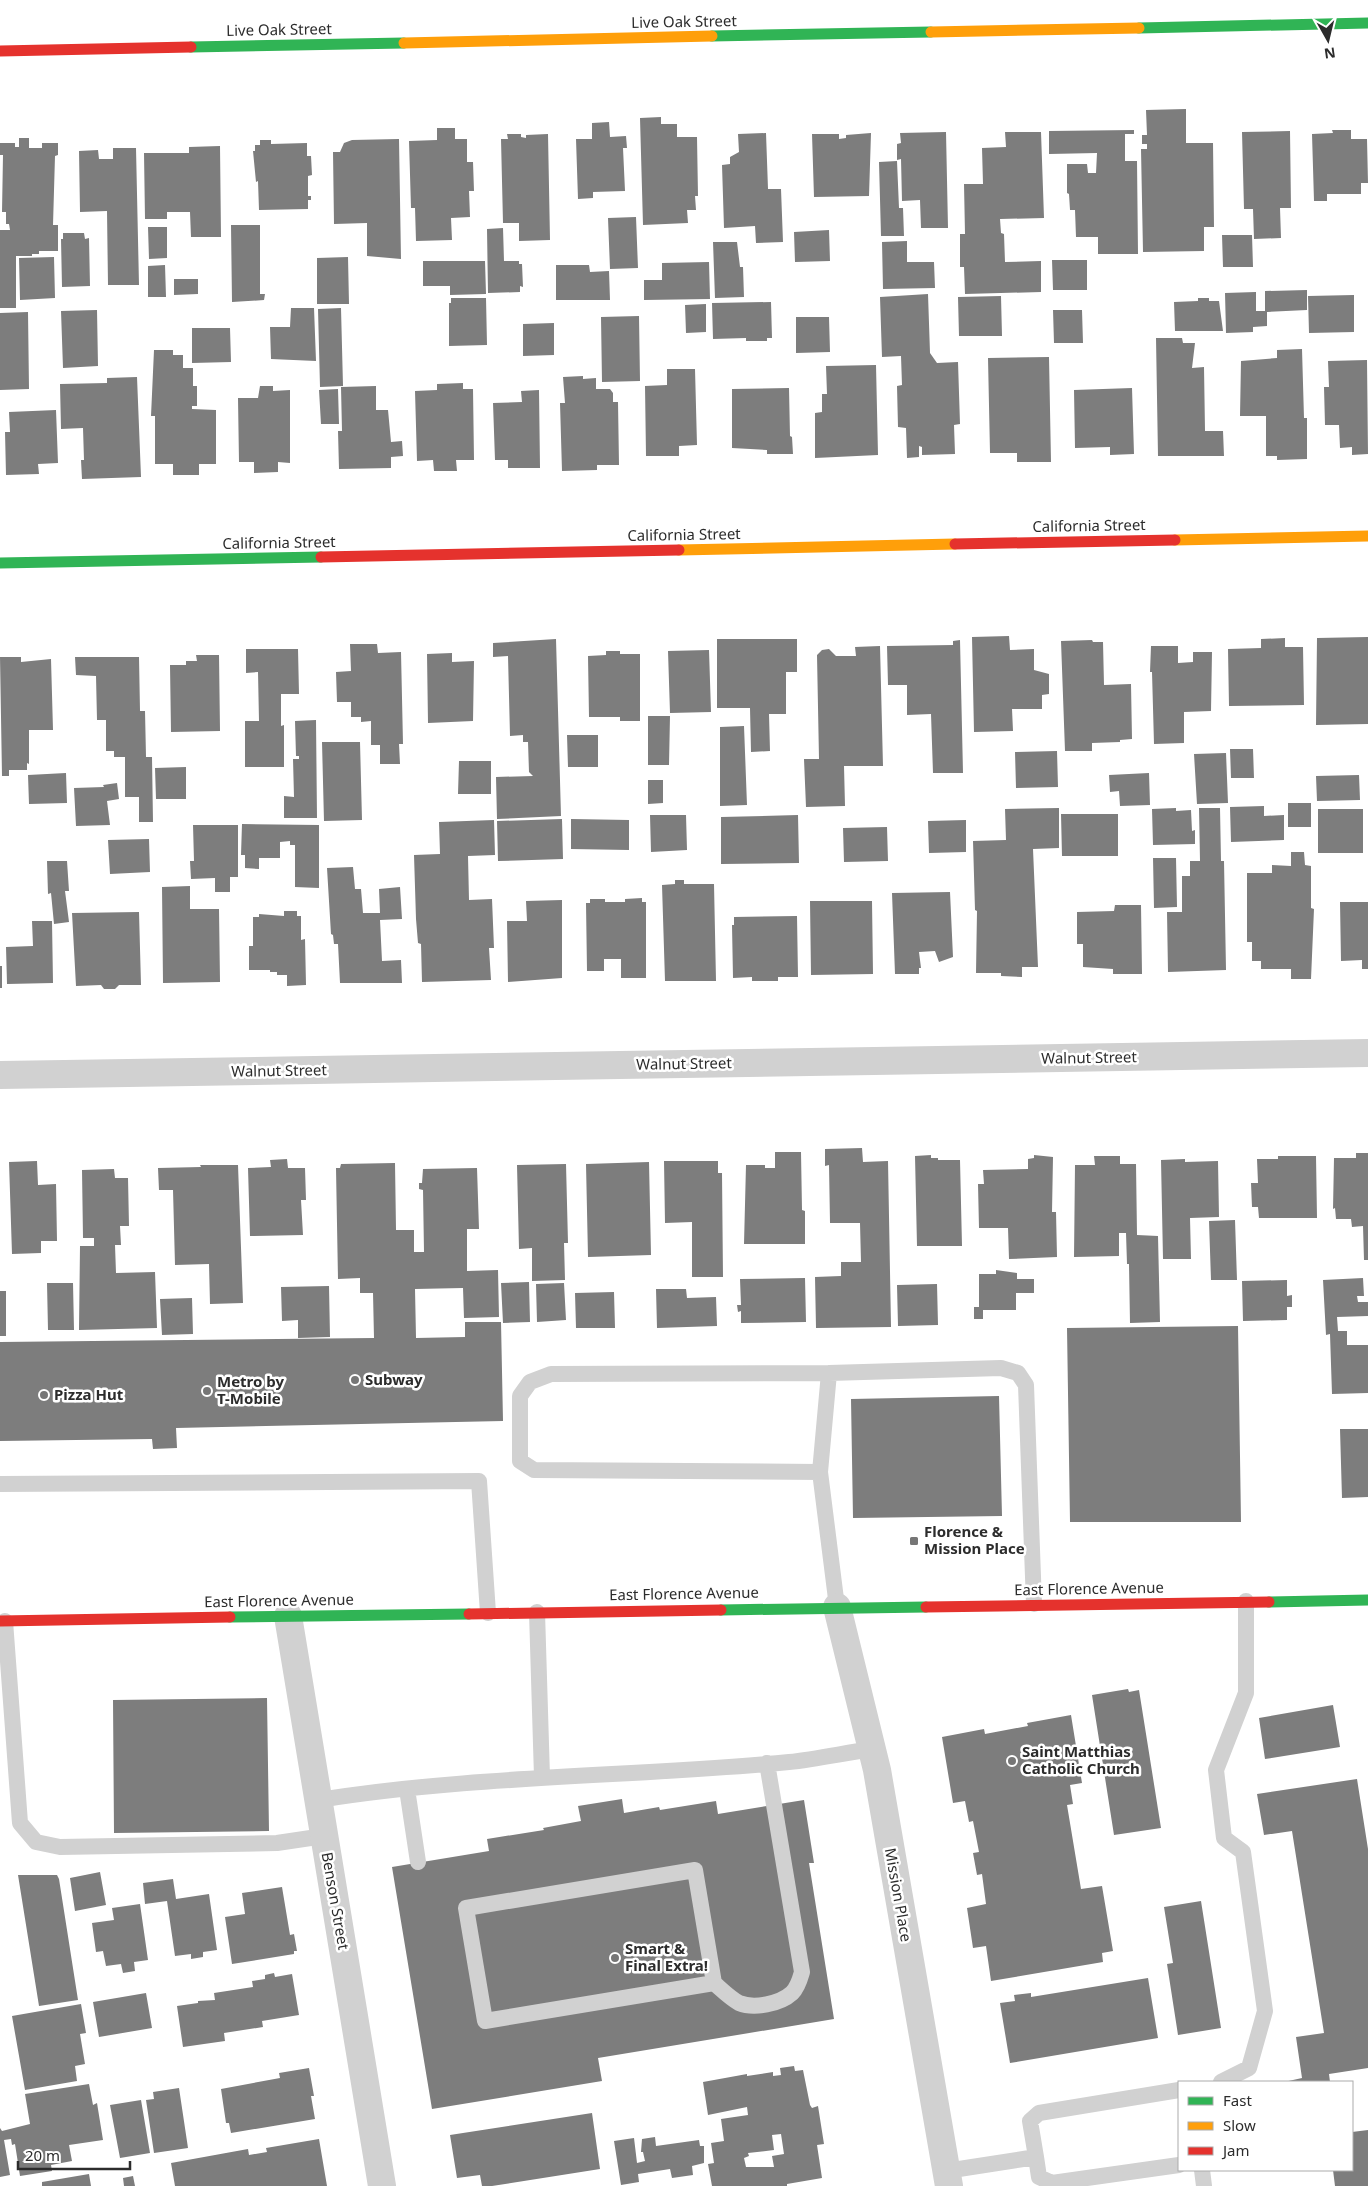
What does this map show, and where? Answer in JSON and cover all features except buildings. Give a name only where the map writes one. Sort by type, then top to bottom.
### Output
[{"type":"street","name":"Live Oak Street","points":[[0,51],[1368,24]]},
{"type":"street","name":"California Street","points":[[0,563],[1368,536]]},
{"type":"street","name":"Walnut Street","points":[[0,1076],[1368,1053]]},
{"type":"street","name":"East Florence Avenue","points":[[2,1621],[1368,1600]]},
{"type":"street","name":"Mission Place","points":[[837,1607],[872,1749],[947,2178]]},
{"type":"street","name":"Benson Street","points":[[288,1616],[382,2186]]},
{"type":"lane","points":[[820,1472],[534,1470],[520,1461],[520,1396],[530,1382],[551,1374],[829,1373],[1001,1368],[1018,1373],[1026,1385],[1034,1604]]},
{"type":"lane","points":[[829,1373],[820,1472],[837,1607]]},
{"type":"lane","points":[[0,1484],[480,1481],[488,1613]]},
{"type":"lane","points":[[1223,2081],[1249,2068],[1265,2011],[1243,1852],[1224,1838],[1216,1770],[1246,1692],[1246,1601]]},
{"type":"lane","points":[[537,1612],[542,1777]]},
{"type":"lane","points":[[2,1621],[20,1824],[36,1842],[60,1847],[277,1843],[324,1836]]},
{"type":"lane","points":[[319,1800],[407,1788],[542,1777],[767,1763],[872,1749]]},
{"type":"lane","points":[[714,1983],[485,2021],[466,1908],[695,1870],[714,1983],[740,2003],[760,2004],[782,1999],[792,1993],[799,1983],[802,1972],[767,1763]]},
{"type":"lane","points":[[407,1788],[418,1862]]},
{"type":"lane","points":[[1178,2090],[1039,2113],[1030,2120],[1040,2177],[1052,2183],[1178,2165]]},
{"type":"lane","points":[[947,2178],[1036,2157]]},
{"type":"lane","points":[[1202,2171],[1204,2186]]},
{"type":"traffic: fast","points":[[1139,28],[1368,23]]},
{"type":"traffic: fast","points":[[712,36],[931,32]]},
{"type":"traffic: fast","points":[[191,47],[404,43]]},
{"type":"traffic: fast","points":[[0,563],[321,557]]},
{"type":"traffic: fast","points":[[1269,1602],[1368,1600]]},
{"type":"traffic: fast","points":[[721,1610],[926,1607]]},
{"type":"traffic: fast","points":[[230,1617],[469,1614]]},
{"type":"traffic: slow","points":[[931,32],[1139,28]]},
{"type":"traffic: slow","points":[[404,43],[712,36]]},
{"type":"traffic: slow","points":[[1175,540],[1368,536]]},
{"type":"traffic: slow","points":[[679,550],[955,544]]},
{"type":"traffic: jam","points":[[0,51],[191,47]]},
{"type":"traffic: jam","points":[[955,544],[1175,540]]},
{"type":"traffic: jam","points":[[321,557],[679,550]]},
{"type":"traffic: jam","points":[[926,1607],[1269,1602]]},
{"type":"traffic: jam","points":[[469,1614],[721,1610]]},
{"type":"traffic: jam","points":[[0,1621],[230,1617]]},
{"type":"place","name":"Subway","points":[[355,1380]]},
{"type":"place","name":"Metro by T-Mobile","points":[[207,1391]]},
{"type":"place","name":"Pizza Hut","points":[[44,1395]]},
{"type":"place","name":"Florence & Mission Place","points":[[914,1541]]},
{"type":"place","name":"Saint Matthias Catholic Church","points":[[1012,1761]]},
{"type":"place","name":"Smart & Final Extra!","points":[[615,1958]]}]
